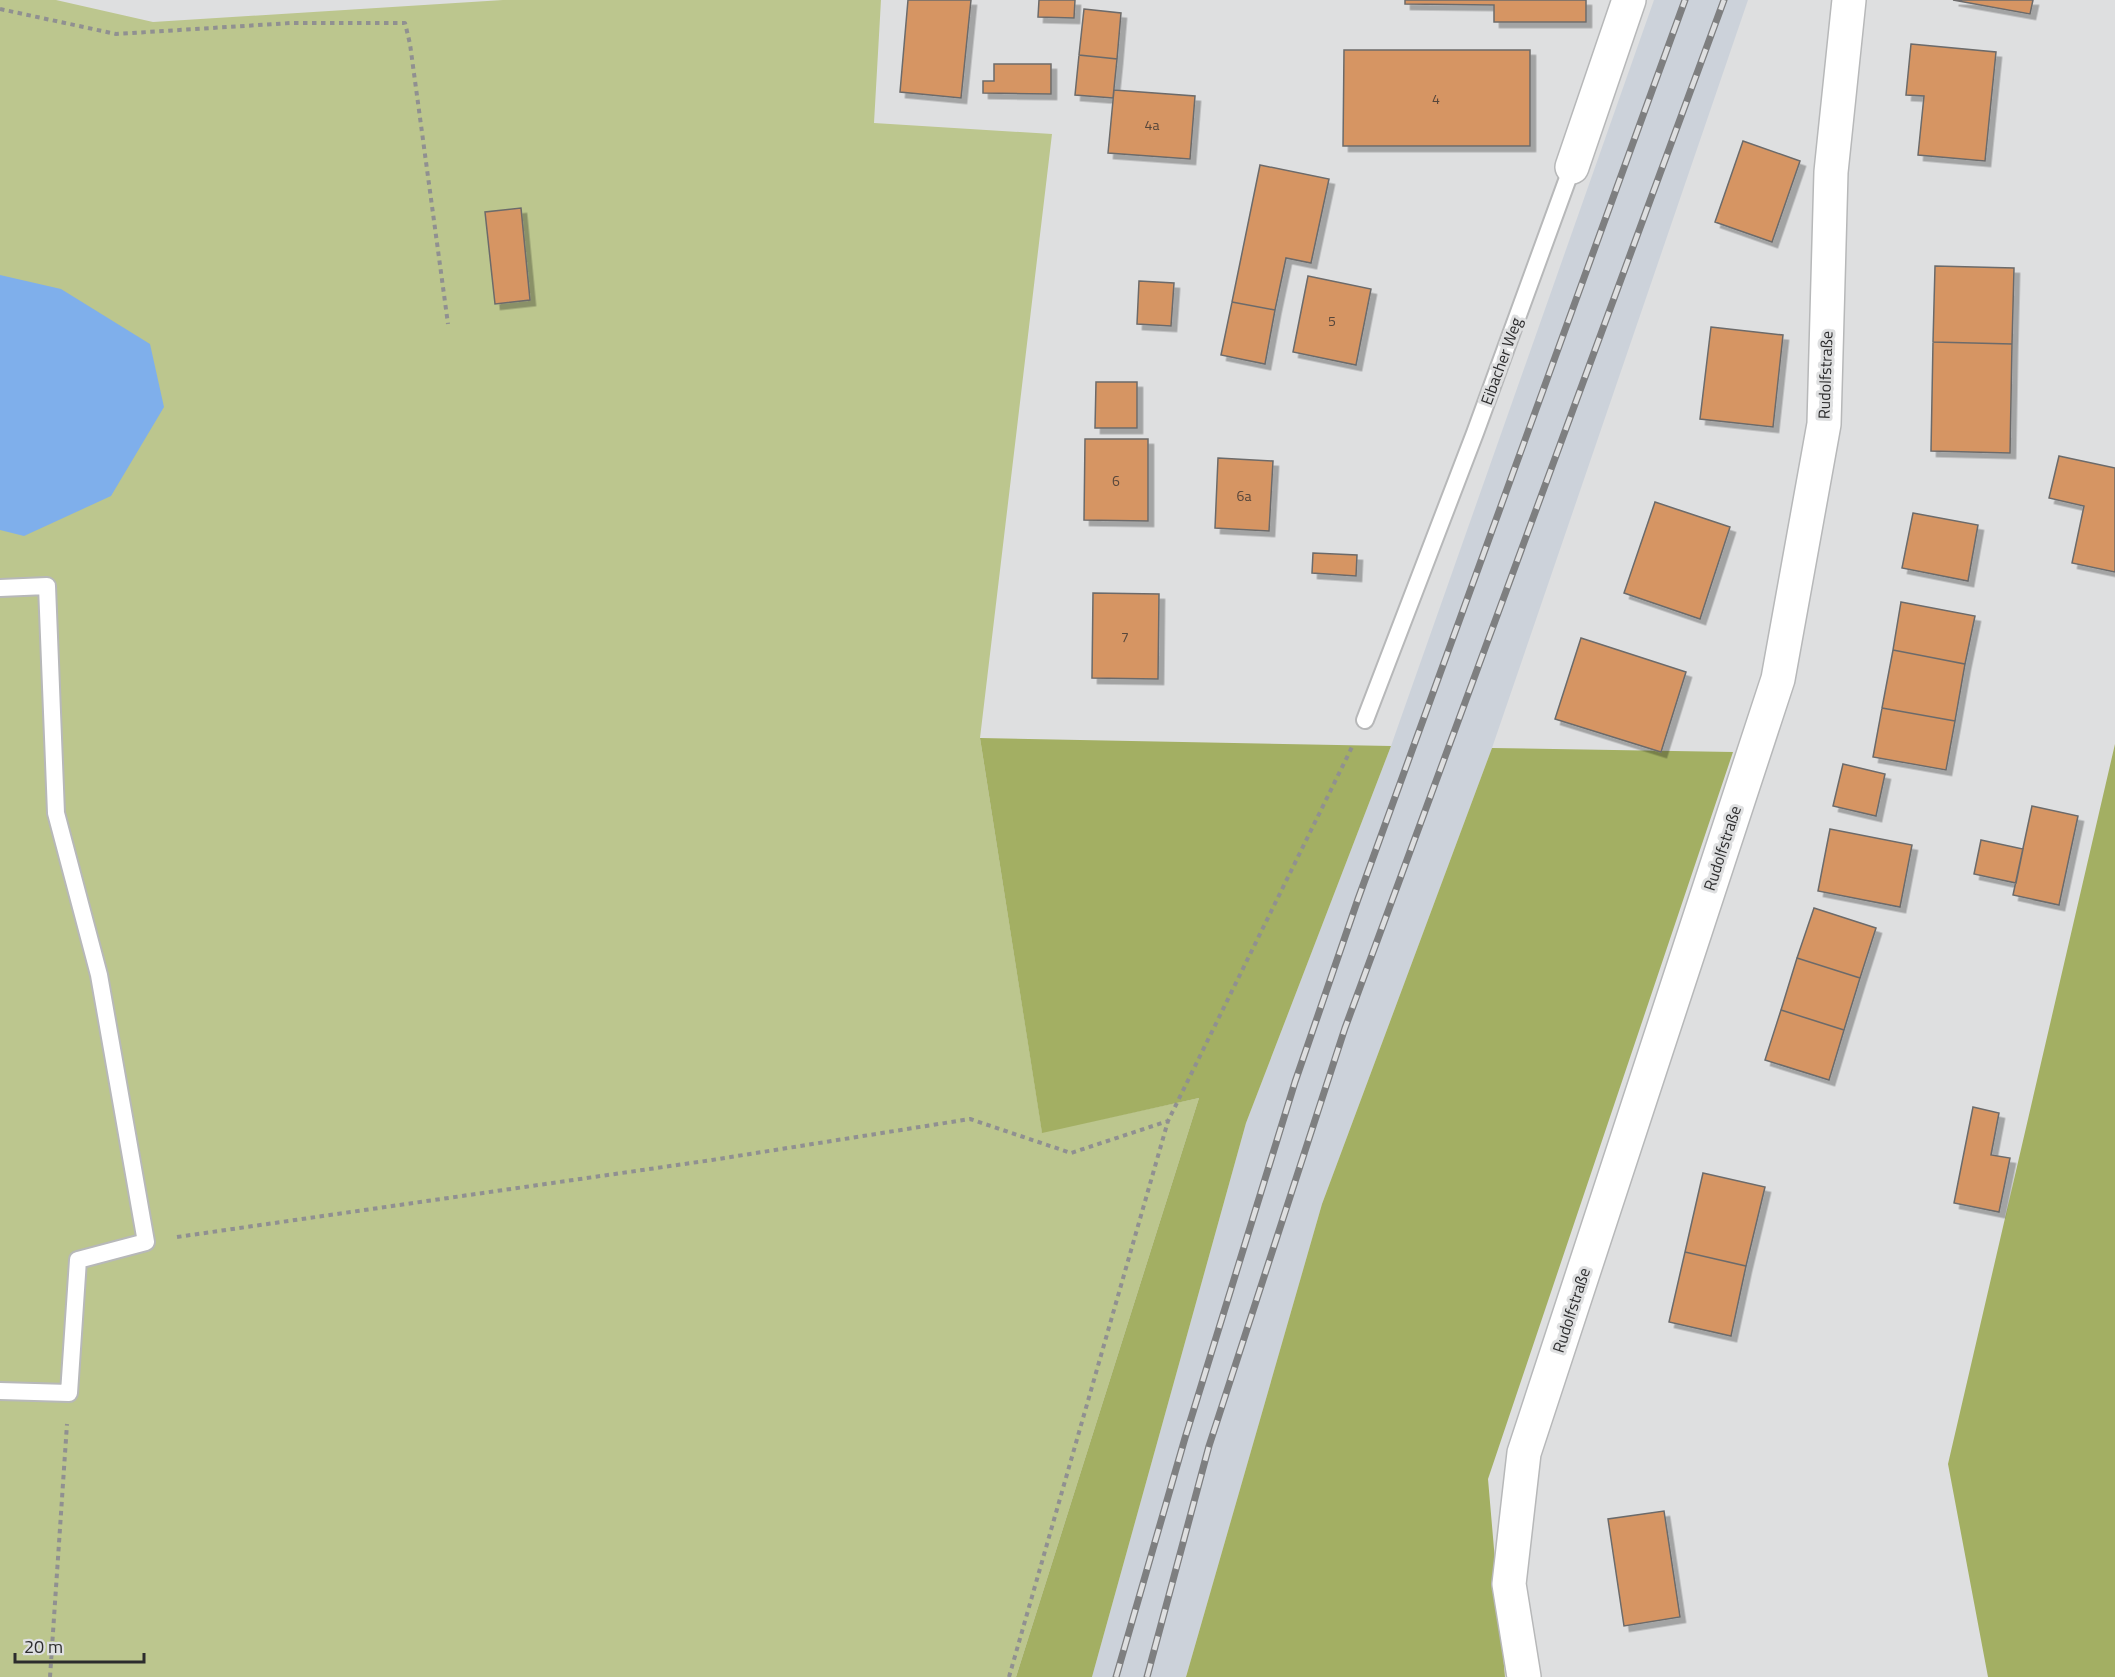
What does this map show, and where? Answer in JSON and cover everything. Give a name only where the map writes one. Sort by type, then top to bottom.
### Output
[{"type":"street","name":"Eibacher Weg","points":[[1572,167],[1629,0]]},
{"type":"street","name":"Rudolfstraße","points":[[1524,1677],[1509,1584],[1524,1453],[1778,679],[1824,424],[1831,172],[1849,0]]},
{"type":"lane","name":"Eibacher Weg","points":[[1365,720],[1479,422],[1572,167]]},
{"type":"lane","points":[[0,588],[47,586],[56,813],[99,975],[146,1242],[78,1260],[69,1393],[0,1391]]},
{"type":"path","points":[[0,9],[116,34],[291,22],[405,23],[410,44],[447,324]]},
{"type":"path","points":[[1009,1677],[1168,1121],[1365,720]]},
{"type":"path","points":[[146,1242],[712,1160],[970,1119],[1071,1154],[1168,1121]]},
{"type":"path","points":[[50,1677],[69,1393]]},
{"type":"shaded area","points":[[1654,0],[1748,0],[1492,748],[1322,1204],[1186,1677],[1092,1677],[1246,1123],[1391,746]]},
{"type":"green space","points":[[0,0],[56,0],[153,22],[503,0],[881,0],[874,123],[1052,134],[980,738],[1042,1132],[1199,1098],[1016,1677],[0,1677]]},
{"type":"green space","points":[[980,738],[1391,746],[1246,1123],[1092,1677],[1016,1677],[1199,1098],[1042,1133]]},
{"type":"green space","points":[[2115,744],[2115,1677],[1988,1677],[1948,1464]]},
{"type":"green space","points":[[1492,748],[1733,752],[1488,1479],[1505,1677],[1186,1677],[1322,1204]]},
{"type":"water","points":[[0,275],[61,289],[150,344],[164,407],[111,496],[24,536],[0,530]]},
{"type":"building","points":[[908,0],[971,0],[961,98],[900,92]]},
{"type":"building","points":[[1039,0],[1075,0],[1074,18],[1038,17]]},
{"type":"building","points":[[1405,0],[1586,0],[1586,22],[1494,22],[1494,5],[1405,4]]},
{"type":"building","points":[[1953,0],[2033,0],[2030,14]]},
{"type":"building","points":[[1084,9],[1121,13],[1117,59],[1079,55]]},
{"type":"building","points":[[1911,44],[1996,52],[1985,161],[1918,155],[1924,96],[1906,95]]},
{"type":"building","points":[[1344,50],[1530,50],[1530,146],[1343,146]]},
{"type":"building","points":[[1079,55],[1117,59],[1113,98],[1075,95]]},
{"type":"building","points":[[994,64],[1051,64],[1051,94],[983,93],[983,81],[994,81]]},
{"type":"building","points":[[1114,90],[1195,96],[1190,159],[1108,153]]},
{"type":"building","points":[[1743,141],[1800,161],[1772,242],[1715,222]]},
{"type":"building","points":[[1260,165],[1329,179],[1311,263],[1286,258],[1275,310],[1232,302]]},
{"type":"building","points":[[521,208],[530,300],[495,304],[485,212]]},
{"type":"building","points":[[1935,266],[2014,268],[2012,344],[1933,342]]},
{"type":"building","points":[[1308,276],[1371,289],[1356,365],[1293,352]]},
{"type":"building","points":[[1139,281],[1174,283],[1171,326],[1137,324]]},
{"type":"building","points":[[1232,302],[1275,310],[1265,364],[1221,355]]},
{"type":"building","points":[[1711,327],[1783,335],[1773,427],[1700,419]]},
{"type":"building","points":[[1933,342],[2012,344],[2010,453],[1931,451]]},
{"type":"building","points":[[1096,382],[1137,382],[1137,428],[1095,428]]},
{"type":"building","points":[[1085,439],[1148,439],[1148,521],[1084,520]]},
{"type":"building","points":[[2059,456],[2115,468],[2115,572],[2072,563],[2084,506],[2049,498]]},
{"type":"building","points":[[1218,458],[1273,461],[1269,531],[1215,528]]},
{"type":"building","points":[[1655,502],[1730,527],[1700,619],[1624,593]]},
{"type":"building","points":[[1913,513],[1978,525],[1968,581],[1902,568]]},
{"type":"building","points":[[1313,553],[1357,555],[1356,576],[1312,573]]},
{"type":"building","points":[[1093,593],[1159,594],[1158,679],[1092,678]]},
{"type":"building","points":[[1901,602],[1975,616],[1965,664],[1893,650]]},
{"type":"building","points":[[1581,638],[1686,672],[1661,752],[1555,719]]},
{"type":"building","points":[[1893,650],[1965,664],[1955,721],[1882,708]]},
{"type":"building","points":[[1882,708],[1955,721],[1946,770],[1873,757]]},
{"type":"building","points":[[1843,764],[1885,774],[1876,816],[1833,806]]},
{"type":"building","points":[[2032,806],[2078,816],[2059,905],[2013,895]]},
{"type":"building","points":[[1830,829],[1912,845],[1900,907],[1818,891]]},
{"type":"building","points":[[1981,840],[2023,849],[2016,883],[1974,874]]},
{"type":"building","points":[[1814,908],[1876,928],[1860,978],[1797,958]]},
{"type":"building","points":[[1797,958],[1860,978],[1844,1030],[1781,1010]]},
{"type":"building","points":[[1781,1010],[1844,1030],[1829,1080],[1765,1060]]},
{"type":"building","points":[[1973,1107],[1999,1113],[1991,1155],[2010,1158],[1999,1212],[1954,1203]]},
{"type":"building","points":[[1703,1173],[1765,1187],[1746,1266],[1685,1252]]},
{"type":"building","points":[[1685,1252],[1746,1266],[1731,1336],[1669,1322]]},
{"type":"building","points":[[1664,1511],[1680,1617],[1624,1626],[1608,1519]]},
{"type":"railway","points":[[1116,1677],[1185,1438],[1295,1082],[1358,899],[1685,0]]},
{"type":"railway","points":[[1147,1677],[1209,1446],[1345,1028],[1724,0]]}]
